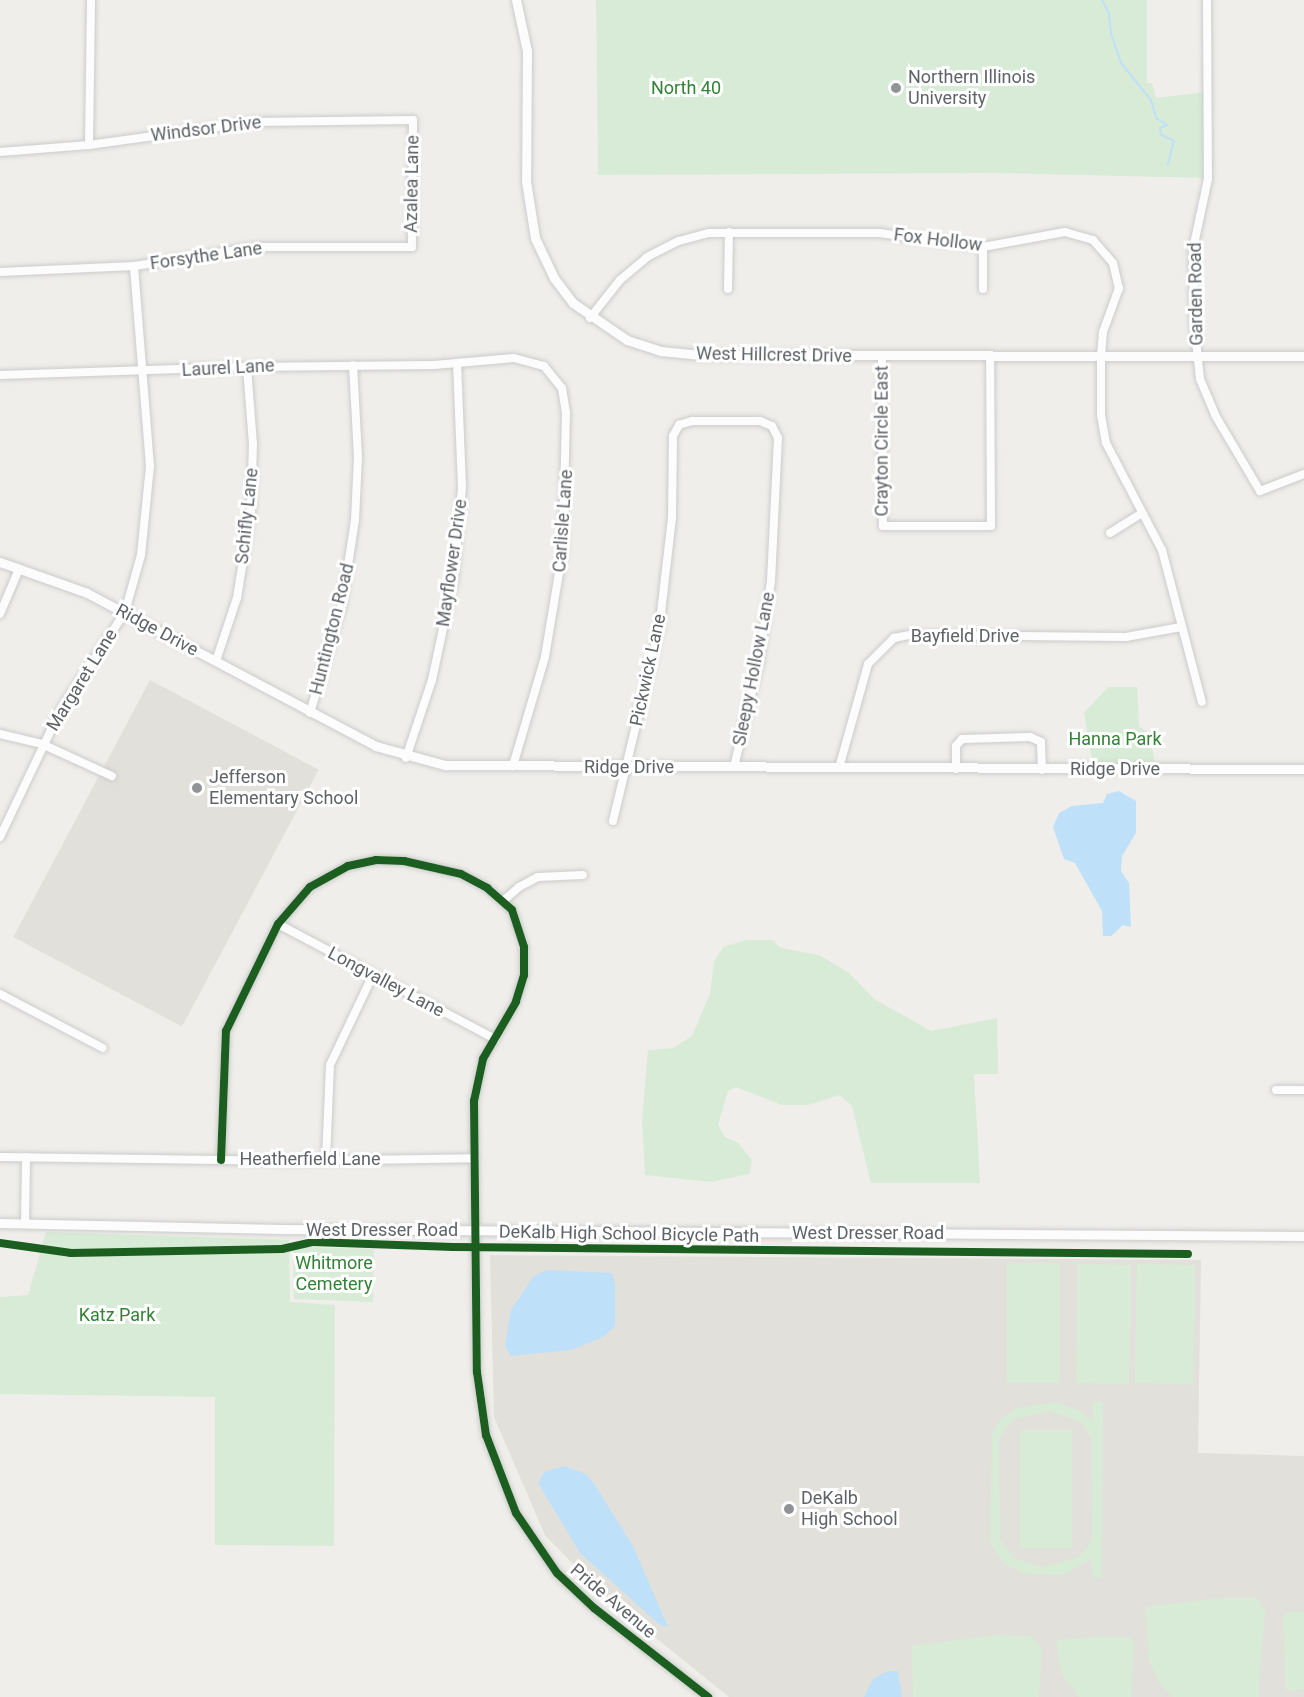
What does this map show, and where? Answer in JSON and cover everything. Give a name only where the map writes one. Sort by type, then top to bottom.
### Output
[{"type":"street","points":[[89,145],[91,0]]},
{"type":"street","name":"West Hillcrest Drive","points":[[516,0],[527,51],[526,181],[532,228],[554,278],[590,318],[627,340],[670,353],[882,356],[1304,356]]},
{"type":"street","name":"Garden Road","points":[[1208,0],[1208,179],[1193,249],[1196,357],[1200,379],[1215,415],[1260,491],[1304,474]]},
{"type":"street","name":"Windsor Drive","points":[[0,152],[89,145],[254,122],[413,120]]},
{"type":"street","name":"Azalea Lane","points":[[412,248],[413,120]]},
{"type":"street","points":[[728,290],[729,232]]},
{"type":"street","name":"Fox Hollow","points":[[590,318],[620,280],[647,257],[690,238],[729,232],[879,233],[983,246],[1065,232],[1087,237],[1100,246],[1113,263],[1119,288],[1103,332],[1101,415],[1106,443],[1162,550],[1202,702]]},
{"type":"street","points":[[983,246],[983,289]]},
{"type":"street","name":"Forsythe Lane","points":[[0,272],[134,266],[257,248],[412,248]]},
{"type":"street","name":"Margaret Lane","points":[[0,837],[42,744],[125,612],[141,555],[149,496],[143,373],[134,266]]},
{"type":"street","name":"Crayton Circle East","points":[[882,356],[883,526],[991,526],[990,356]]},
{"type":"street","name":"Carlisle Lane","points":[[457,364],[530,360],[550,370],[564,393],[568,469],[561,568],[545,657],[513,766]]},
{"type":"street","name":"Laurel Lane","points":[[0,375],[143,373],[247,367],[457,364]]},
{"type":"street","name":"Mayflower Drive","points":[[406,758],[432,680],[454,577],[462,487],[457,364]]},
{"type":"street","name":"Huntington Road","points":[[310,713],[342,604],[355,520],[358,457],[353,365]]},
{"type":"street","name":"Schifly Lane","points":[[216,661],[237,598],[251,511],[253,444],[247,367]]},
{"type":"street","name":"Pickwick Lane","points":[[613,821],[659,630],[672,518],[673,436],[680,425],[692,421],[760,421],[772,426],[778,438],[776,534]]},
{"type":"street","points":[[1110,533],[1142,513]]},
{"type":"street","name":"Sleepy Hollow Lane","points":[[734,767],[759,662],[776,534]]},
{"type":"street","name":"Ridge Drive","points":[[0,562],[68,585],[125,612],[310,713],[406,758],[454,766],[1042,770],[1304,769]]},
{"type":"street","points":[[0,614],[19,568]]},
{"type":"street","name":"Bayfield Drive","points":[[839,768],[868,664],[894,638],[910,635],[1126,637],[1181,627]]},
{"type":"street","points":[[0,734],[42,744],[112,776]]},
{"type":"street","points":[[956,769],[956,746],[962,739],[1030,737],[1041,742],[1042,770]]},
{"type":"street","points":[[221,1160],[226,1031],[278,924],[299,898],[322,879],[348,866],[376,860],[447,869],[473,880],[504,901],[519,887],[538,877],[583,874]]},
{"type":"street","name":"Pride Avenue","points":[[504,901],[518,921],[525,962],[516,1002],[495,1039],[475,1087],[479,1405],[505,1492],[543,1555],[574,1591],[708,1697]]},
{"type":"street","name":"Longvalley Lane","points":[[278,924],[495,1039]]},
{"type":"street","points":[[326,1160],[330,1065],[373,975]]},
{"type":"street","points":[[0,994],[103,1048]]},
{"type":"street","points":[[1276,1090],[1304,1090]]},
{"type":"street","name":"Heatherfield Lane","points":[[0,1157],[221,1160],[475,1158]]},
{"type":"street","points":[[25,1224],[26,1157]]},
{"type":"street","name":"West Dresser Road","points":[[0,1223],[477,1230],[1304,1236]]},
{"type":"shaded area","points":[[150,680],[319,770],[182,1027],[13,937]]},
{"type":"shaded area","points":[[490,1255],[1201,1260],[1198,1453],[1304,1456],[1304,1697],[729,1697],[604,1596],[545,1535],[494,1417]]},
{"type":"green space","name":"North 40","points":[[596,0],[1147,0],[1147,83],[1152,83],[1156,98],[1207,92],[1207,178],[995,173],[598,175]]},
{"type":"green space","name":"Hanna Park","points":[[1108,687],[1137,687],[1139,727],[1150,733],[1155,765],[1093,765],[1084,713]]},
{"type":"green space","points":[[746,940],[772,940],[781,948],[819,955],[849,973],[874,999],[931,1031],[997,1018],[998,1074],[974,1074],[980,1183],[871,1183],[852,1106],[840,1095],[808,1105],[782,1105],[736,1087],[728,1091],[718,1125],[725,1137],[738,1143],[752,1160],[749,1174],[711,1182],[645,1175],[642,1121],[648,1050],[673,1048],[692,1036],[710,994],[714,962],[723,947]]},
{"type":"green space","name":"Katz Park","points":[[46,1232],[289,1240],[290,1302],[335,1305],[334,1546],[215,1545],[215,1397],[0,1394],[0,1297],[28,1295]]},
{"type":"green space","name":"Whitmore Cemetery","points":[[303,1247],[374,1249],[373,1302],[294,1299],[293,1252]]},
{"type":"green space","points":[[1007,1263],[1060,1263],[1060,1383],[1007,1383]]},
{"type":"green space","points":[[1078,1264],[1131,1265],[1129,1384],[1076,1383]]},
{"type":"green space","points":[[1137,1264],[1195,1265],[1193,1384],[1135,1383]]},
{"type":"green space","points":[[1057,1402],[1080,1411],[1093,1421],[1093,1402],[1103,1402],[1102,1578],[1092,1577],[1091,1559],[1062,1575],[1025,1574],[1004,1564],[990,1543],[992,1432],[1002,1418],[1016,1408]],"holes":[[[1050,1411],[1082,1423],[1091,1437],[1092,1534],[1088,1547],[1077,1558],[1041,1567],[1014,1558],[1000,1540],[999,1441],[1005,1428],[1015,1419]]]},
{"type":"green space","points":[[1020,1430],[1072,1430],[1072,1548],[1020,1548]]},
{"type":"green space","points":[[1220,1598],[1256,1598],[1265,1609],[1258,1697],[1172,1697],[1158,1681],[1149,1660],[1145,1607]]},
{"type":"green space","points":[[1288,1612],[1304,1612],[1304,1689],[1286,1691],[1283,1617]]},
{"type":"green space","points":[[995,1635],[1031,1636],[1042,1648],[1039,1697],[913,1697],[912,1646]]},
{"type":"green space","points":[[1129,1637],[1134,1643],[1131,1697],[1079,1697],[1061,1673],[1056,1640]]},
{"type":"water","points":[[1119,791],[1136,801],[1136,833],[1122,856],[1121,871],[1129,883],[1131,927],[1123,925],[1111,936],[1103,936],[1102,911],[1075,863],[1064,859],[1053,827],[1059,813],[1072,806],[1103,803],[1107,794]]},
{"type":"water","points":[[547,1270],[612,1273],[615,1284],[615,1326],[603,1337],[571,1350],[511,1356],[505,1346],[511,1310],[533,1277]]},
{"type":"water","points":[[564,1466],[586,1474],[595,1485],[633,1546],[668,1627],[660,1625],[580,1553],[538,1483],[544,1472]]},
{"type":"water","points":[[888,1671],[898,1671],[902,1697],[864,1697],[873,1679]]},
{"type":"waterway","points":[[1102,0],[1109,13],[1111,34],[1121,63],[1151,100],[1156,118],[1167,125],[1160,128],[1161,135],[1174,141],[1168,164]]},
{"type":"cycle path","points":[[221,1160],[226,1031],[278,924],[310,887],[348,866],[376,860],[404,861],[461,874],[487,888],[512,910],[524,947],[524,975],[516,1002],[483,1059],[474,1101],[477,1372],[486,1435],[516,1513],[557,1573],[594,1608],[708,1697]]},
{"type":"cycle path","name":"DeKalb High School Bicycle Path","points":[[0,1243],[71,1253],[282,1249],[313,1242],[453,1247],[1188,1254]]},
{"type":"place","name":"Northern Illinois University","points":[[896,88]]},
{"type":"place","name":"Jefferson Elementary School","points":[[197,788]]},
{"type":"place","name":"DeKalb High School","points":[[789,1509]]}]
